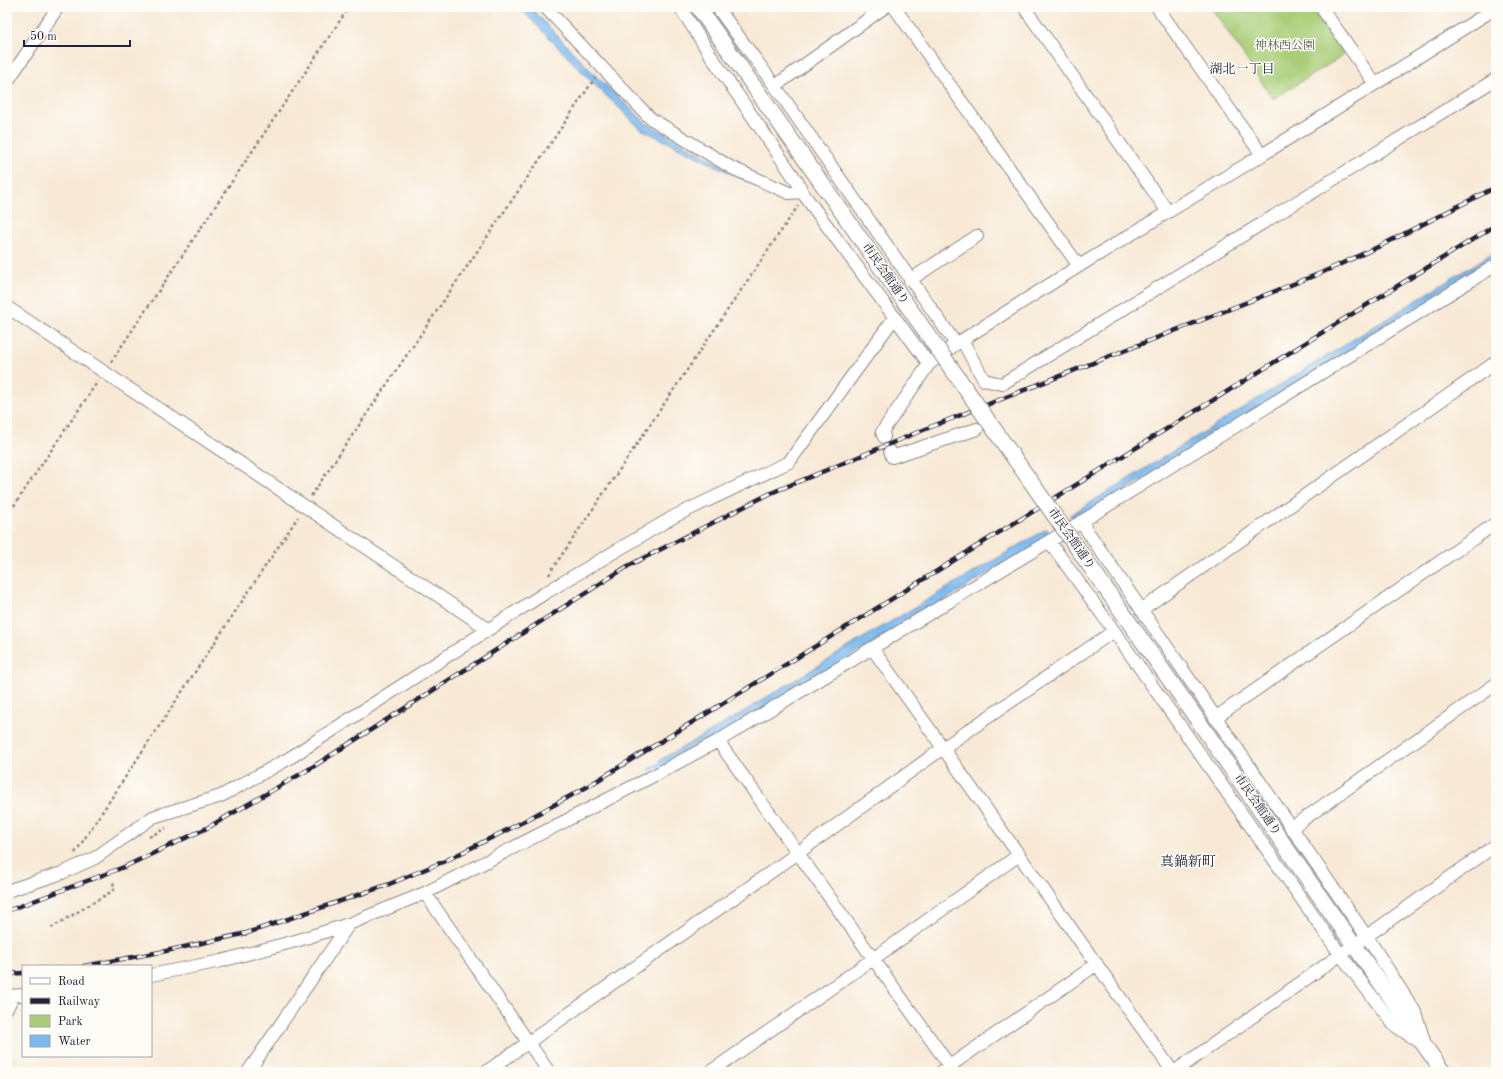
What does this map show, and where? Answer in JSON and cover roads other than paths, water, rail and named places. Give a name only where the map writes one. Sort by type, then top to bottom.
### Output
[{"type":"street","points":[[7,82],[58,7]]},
{"type":"street","points":[[545,7],[650,118],[732,168],[789,193],[804,194]]},
{"type":"street","points":[[680,7],[713,59],[804,194],[928,364]]},
{"type":"street","name":"市民会館通り","points":[[698,7],[1339,924],[1360,940],[1426,1047],[1444,1072]]},
{"type":"street","points":[[717,7],[775,86],[910,280],[959,342],[984,380],[1002,384],[1496,79]]},
{"type":"street","points":[[775,86],[886,7]]},
{"type":"street","points":[[894,7],[1079,266]]},
{"type":"street","points":[[1024,7],[1168,212]]},
{"type":"street","points":[[1157,7],[1262,155]]},
{"type":"street","points":[[1321,7],[1375,84]]},
{"type":"street","points":[[884,437],[882,432],[928,364],[959,342],[1079,266],[1262,155],[1496,8]]},
{"type":"street","points":[[910,280],[977,236]]},
{"type":"street","points":[[152,975],[221,961],[299,940],[349,924],[425,893],[718,741],[1081,522],[1496,265]]},
{"type":"street","points":[[7,307],[488,630]]},
{"type":"street","points":[[7,891],[62,873],[95,858],[154,817],[221,796],[288,759],[540,596],[676,516],[789,462],[895,317]]},
{"type":"street","points":[[1141,610],[1496,362]]},
{"type":"street","points":[[890,451],[892,456],[977,429]]},
{"type":"street","points":[[1081,522],[1290,828],[1360,940]]},
{"type":"street","points":[[1215,718],[1496,523]]},
{"type":"street","points":[[1049,541],[1114,631],[1340,954],[1394,1025],[1426,1047]]},
{"type":"street","points":[[486,1072],[798,853],[943,748],[1114,631]]},
{"type":"street","points":[[872,648],[1174,1072],[1496,845]]},
{"type":"street","points":[[1290,828],[1496,684]]},
{"type":"street","points":[[718,741],[873,959],[948,1070],[1097,964]]},
{"type":"street","points":[[710,1072],[873,959],[1019,855]]},
{"type":"street","points":[[425,893],[549,1072]]},
{"type":"street","points":[[248,1072],[349,924]]},
{"type":"street","points":[[7,1008],[14,995]]},
{"type":"water","points":[[519,7],[530,7],[594,74],[646,123],[729,169],[785,193],[787,201],[641,129],[590,80]]},
{"type":"water","points":[[1496,251],[1496,260],[1079,519],[716,738],[663,766],[660,760],[712,731],[865,637],[1075,512]]},
{"type":"waterway","points":[[651,769],[665,762]]},
{"type":"railway","points":[[7,911],[124,867],[207,828],[311,768],[628,566],[771,493],[933,426],[1321,273],[1380,246],[1496,187]]},
{"type":"railway","points":[[89,965],[166,951],[247,933],[387,885],[445,861],[517,825],[585,788],[1496,225]]},
{"type":"railway","points":[[7,974],[22,973]]},
{"type":"district","name":"湖北一丁目","points":[[1242,69]]},
{"type":"district","name":"真鍋新町","points":[[1188,862]]},
{"type":"park label","name":"神林西公園","points":[[1285,46]]}]
